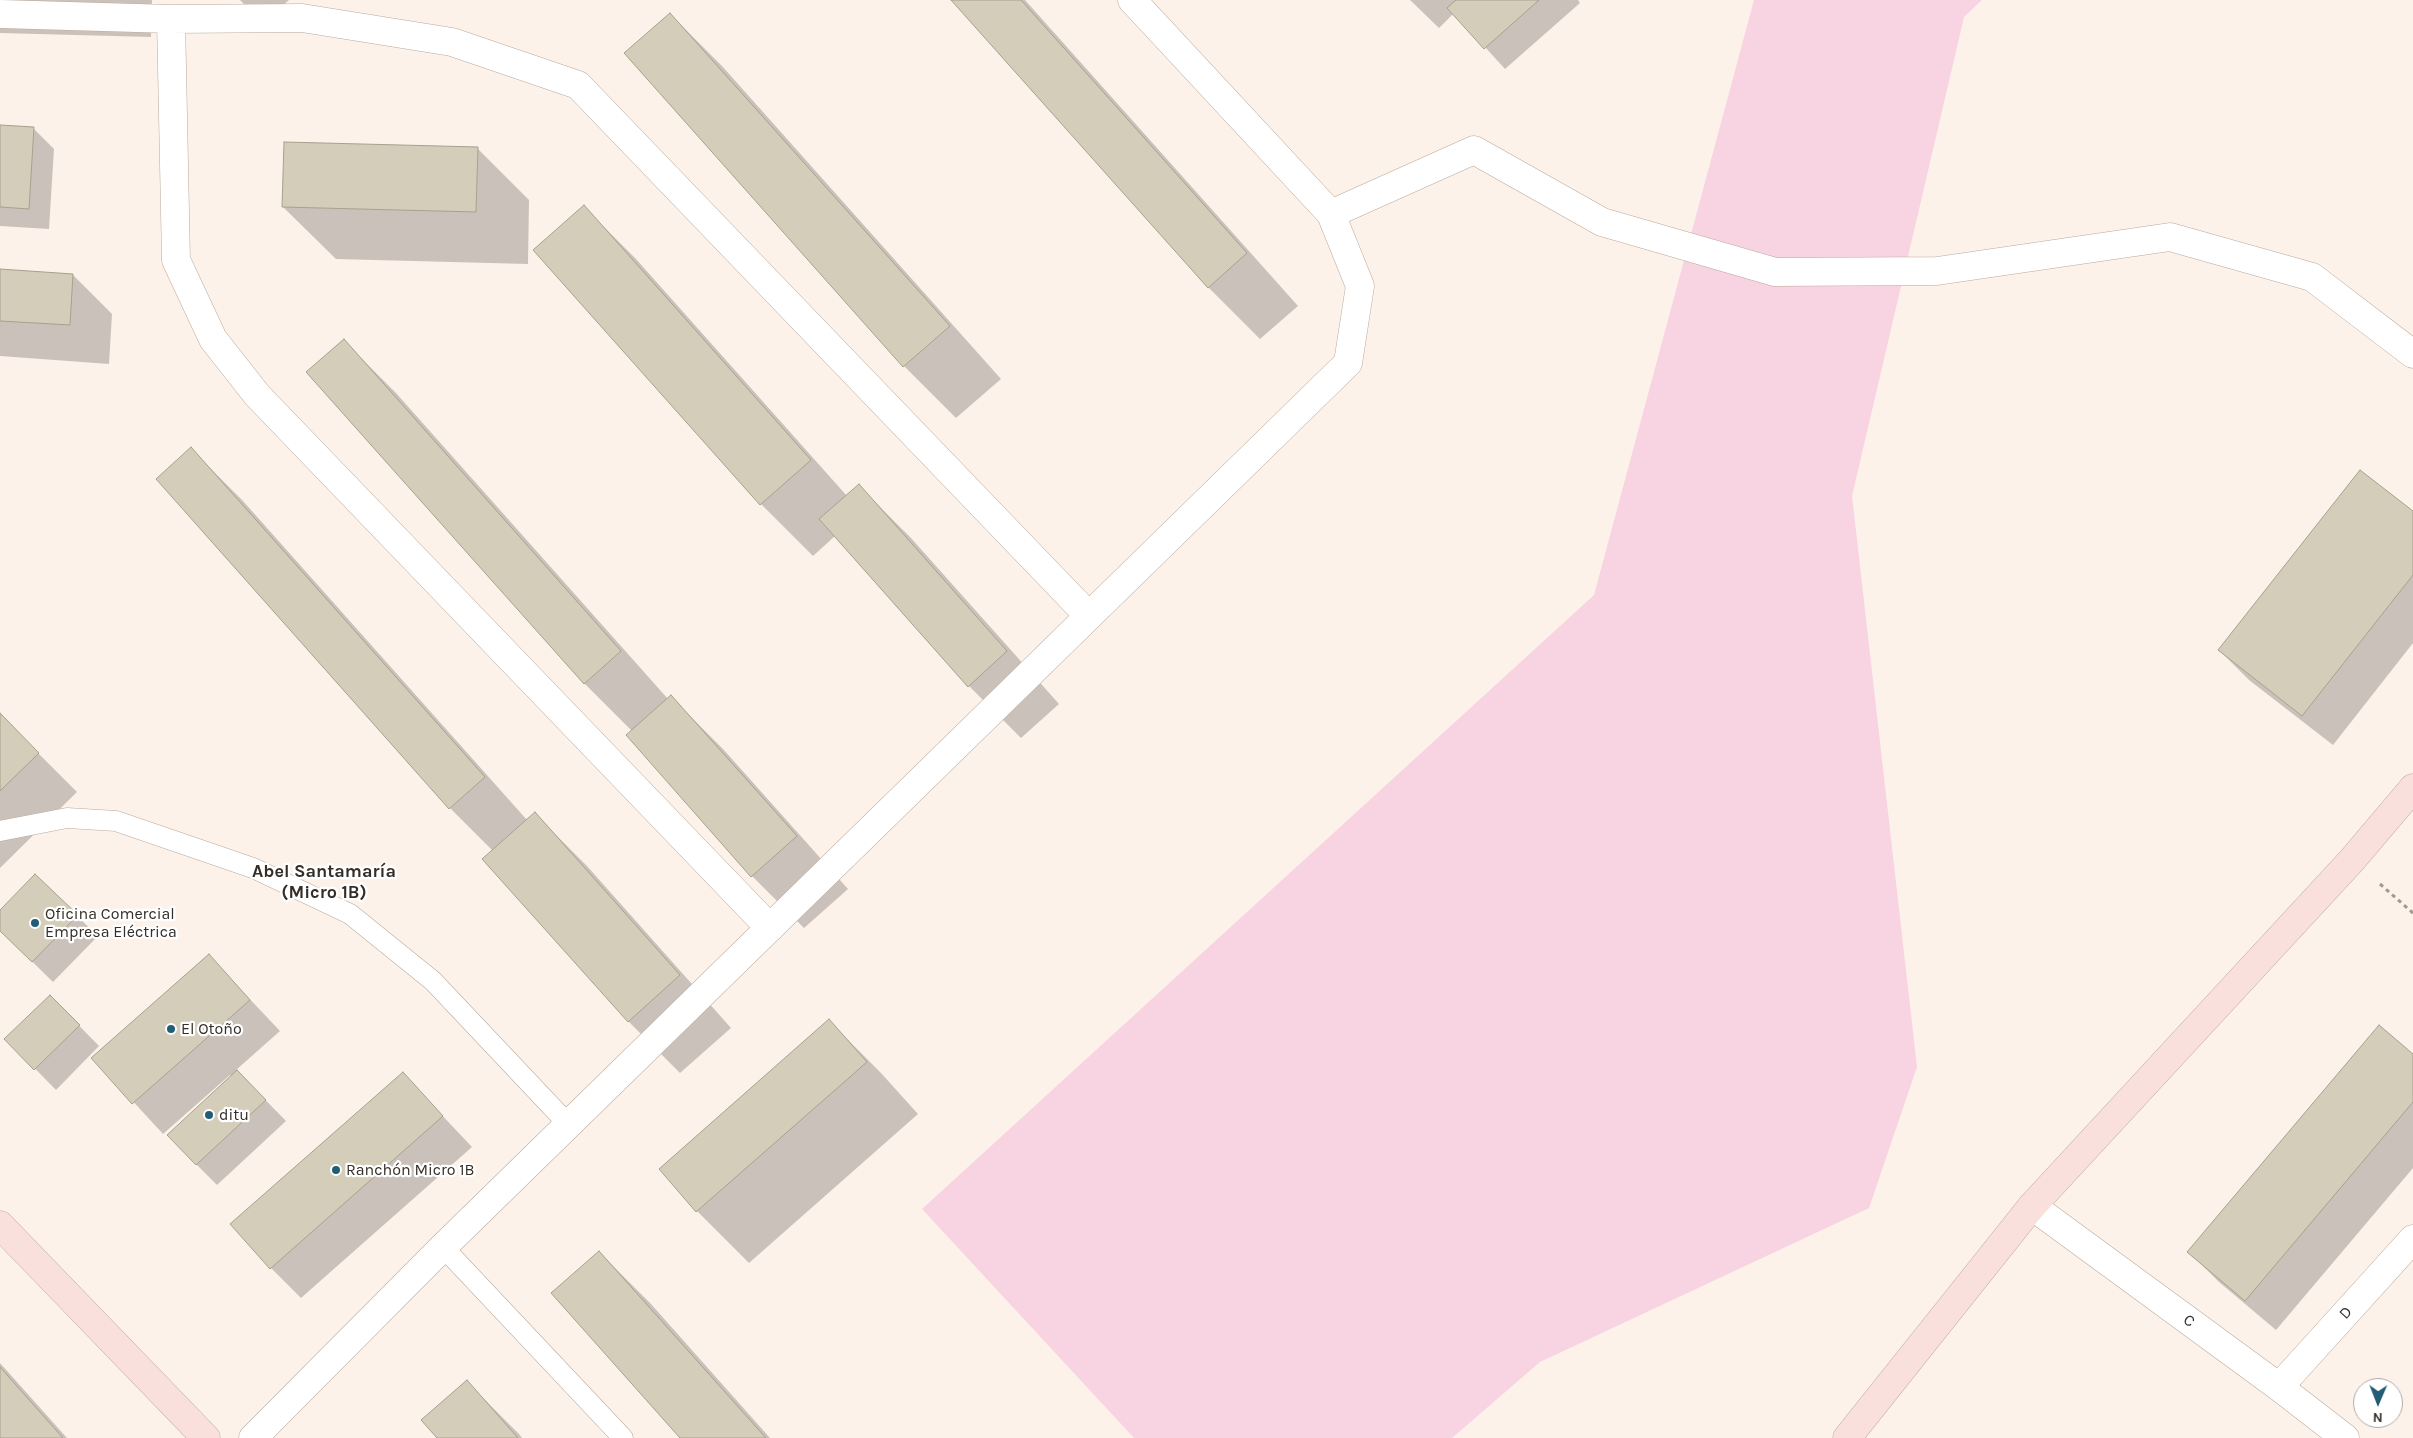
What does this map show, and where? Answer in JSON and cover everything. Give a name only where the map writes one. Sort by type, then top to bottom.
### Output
[{"type":"street","points":[[253,1438],[443,1246],[1348,362],[1360,286],[1331,214],[1132,0]]},
{"type":"street","points":[[0,14],[171,19],[302,18],[452,42],[578,85],[1088,615]]},
{"type":"street","points":[[171,19],[176,260],[214,339],[257,394],[770,928]]},
{"type":"street","points":[[1331,214],[1474,150],[1602,222],[1775,272],[1937,271],[2170,237],[2312,277],[2413,354]]},
{"type":"street","points":[[1848,1438],[2032,1206],[2352,860],[2413,788]]},
{"type":"street","name":"C","points":[[2032,1206],[2279,1387],[2345,1438]]},
{"type":"street","points":[[0,1225],[206,1438]]},
{"type":"street","name":"D","points":[[2279,1387],[2413,1239]]},
{"type":"lane","points":[[0,831],[67,818],[116,820],[253,868],[350,914],[433,981],[568,1124]]},
{"type":"lane","points":[[443,1246],[623,1438]]},
{"type":"shaded area","points":[[1754,0],[1982,0],[1964,17],[1852,496],[1917,1067],[1869,1208],[1540,1362],[1452,1438],[1134,1438],[922,1209],[1594,595]]},
{"type":"building","points":[[951,0],[1021,0],[1247,253],[1208,288]]},
{"type":"building","points":[[1456,0],[1539,0],[1484,49],[1447,8]]},
{"type":"building","points":[[670,13],[950,326],[903,367],[624,53]]},
{"type":"building","points":[[0,125],[34,127],[29,209],[0,207]]},
{"type":"building","points":[[284,142],[478,147],[476,212],[282,207]]},
{"type":"building","points":[[584,205],[811,460],[760,505],[533,250]]},
{"type":"building","points":[[0,269],[73,274],[70,325],[0,321]]},
{"type":"building","points":[[344,339],[621,651],[584,684],[306,372]]},
{"type":"building","points":[[191,447],[485,777],[449,809],[156,479]]},
{"type":"building","points":[[2360,470],[2413,511],[2413,575],[2302,716],[2218,650]]},
{"type":"building","points":[[859,484],[1007,651],[968,687],[819,519]]},
{"type":"building","points":[[671,695],[797,836],[751,877],[626,735]]},
{"type":"building","points":[[0,713],[39,753],[0,791]]},
{"type":"building","points":[[535,812],[680,975],[628,1022],[482,859]]},
{"type":"building","name":"Oficina Comercial Empresa Eléctrica","points":[[35,874],[78,915],[32,962],[0,931],[0,910]]},
{"type":"building","name":"El Otoño","points":[[209,954],[250,1000],[132,1104],[91,1058]]},
{"type":"building","points":[[50,995],[80,1025],[34,1070],[4,1039]]},
{"type":"building","points":[[829,1019],[867,1062],[696,1212],[659,1169]]},
{"type":"building","points":[[2379,1025],[2413,1054],[2413,1102],[2245,1301],[2187,1252]]},
{"type":"building","points":[[237,1070],[266,1100],[196,1165],[167,1135]]},
{"type":"building","name":"Ranchón Micro 1B","points":[[403,1072],[443,1116],[270,1269],[230,1224]]},
{"type":"building","points":[[599,1251],[766,1438],[680,1438],[551,1293]]},
{"type":"building","points":[[0,1367],[63,1438],[0,1438]]},
{"type":"building","points":[[467,1380],[518,1438],[437,1438],[421,1420]]},
{"type":"place","name":"Oficina Comercial Empresa Eléctrica","points":[[35,923]]},
{"type":"place","name":"El Otoño","points":[[171,1029]]},
{"type":"place","name":"ditu","points":[[209,1115]]},
{"type":"place","name":"Ranchón Micro 1B","points":[[336,1170]]},
{"type":"district","name":"Abel Santamaría (Micro 1B)","points":[[324,882]]}]
